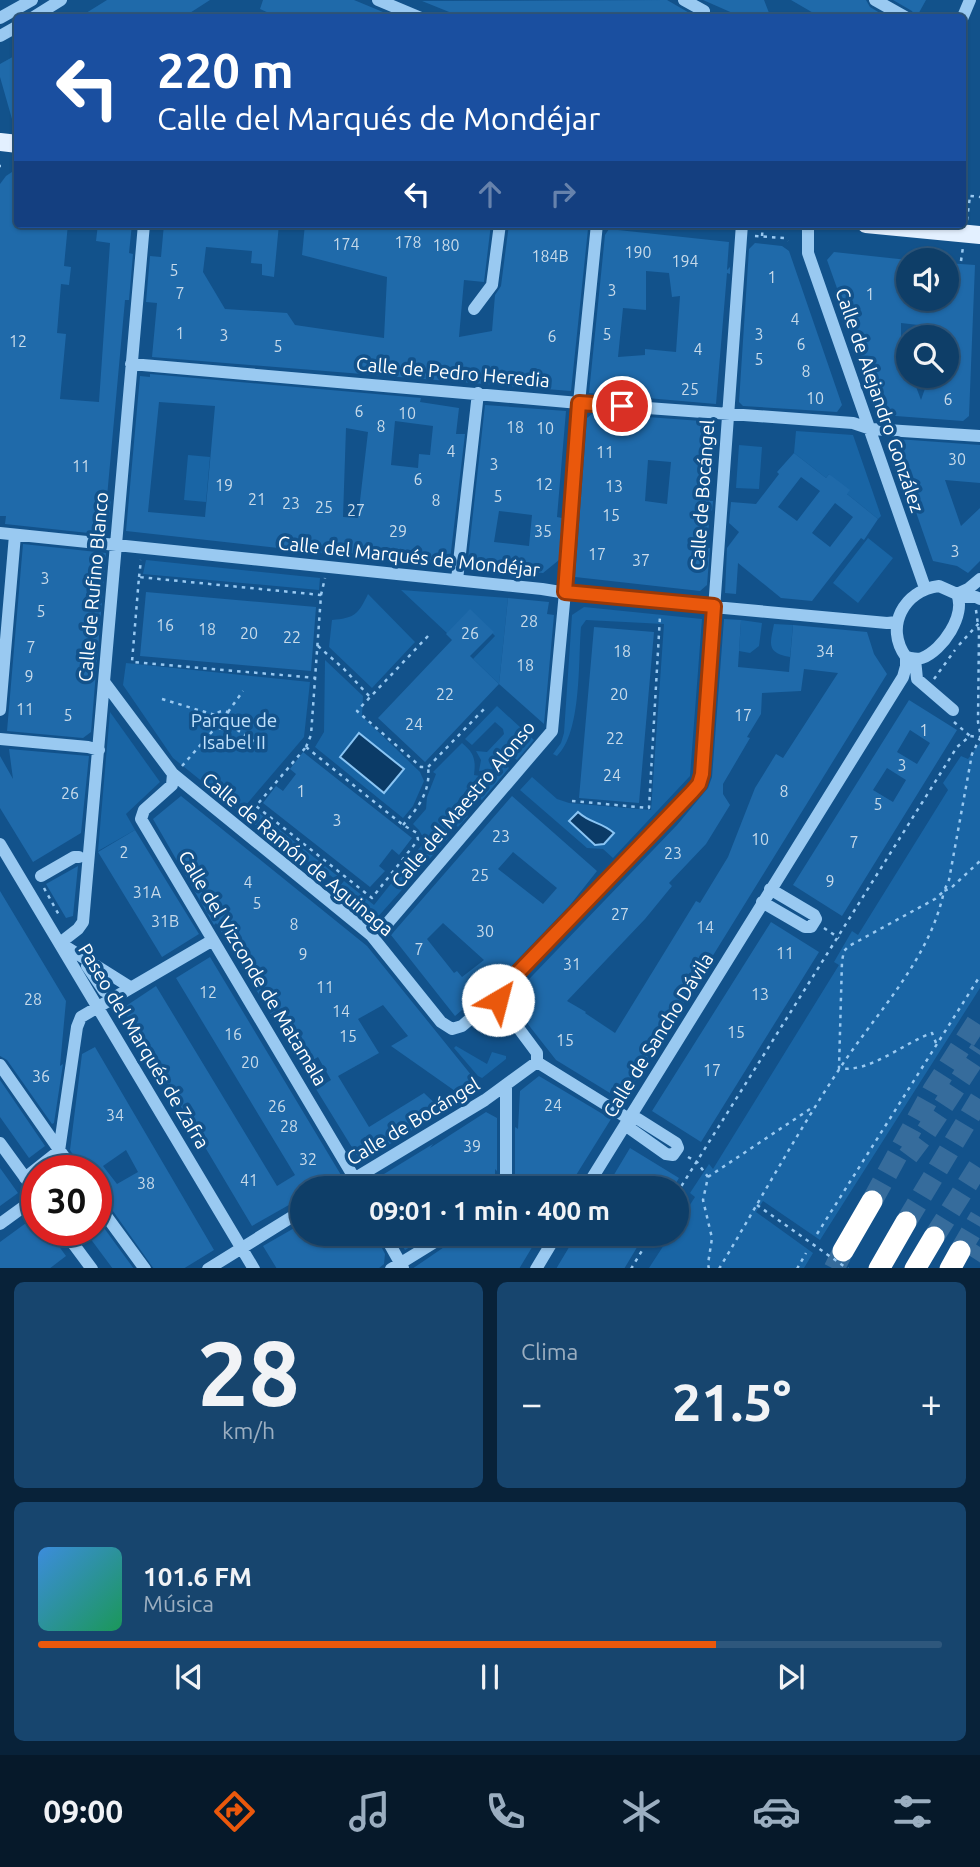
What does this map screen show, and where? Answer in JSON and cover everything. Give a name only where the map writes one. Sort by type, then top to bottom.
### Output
[{"type":"highway","points":[[846,1260],[872,1201]]},
{"type":"highway","points":[[880,1268],[906,1222]]},
{"type":"highway","points":[[918,1268],[955,1254]]},
{"type":"highway","points":[[933,1268],[955,1254]]},
{"type":"main road","points":[[907,228],[980,235]]},
{"type":"street","points":[[0,18],[32,0]]},
{"type":"street","points":[[38,14],[61,0]]},
{"type":"street","points":[[378,0],[411,14]]},
{"type":"street","points":[[684,0],[704,10]]},
{"type":"street","points":[[875,0],[899,14]]},
{"type":"street","name":"Calle de Rufino Blanco","points":[[60,943],[83,922],[144,228]]},
{"type":"street","points":[[474,309],[492,285],[499,228]]},
{"type":"street","name":"Calle del Maestro Alonso","points":[[371,934],[386,925],[552,731],[597,228]]},
{"type":"street","name":"Calle de Alejandro González","points":[[808,228],[808,253],[925,588]]},
{"type":"street","name":"Calle de Bocángel","points":[[441,1022],[452,1029],[456,1028],[498,995],[699,784],[702,774],[742,229]]},
{"type":"street","name":"Calle de Pedro Heredia","points":[[131,364],[579,403],[853,423],[871,429],[980,436]]},
{"type":"street","points":[[457,580],[478,393]]},
{"type":"street","name":"Calle del Marqués de Mondéjar","points":[[0,533],[565,592],[897,622]]},
{"type":"street","points":[[0,710],[15,535]]},
{"type":"street","points":[[958,596],[980,579]]},
{"type":"street","points":[[953,710],[917,679],[911,658],[895,635],[897,622],[907,603],[925,588],[939,586],[958,596],[979,599]]},
{"type":"street","points":[[911,658],[932,652],[947,635],[960,609],[958,596]]},
{"type":"street","name":"Calle de Sancho Dávila","points":[[593,1176],[903,677],[911,658]]},
{"type":"street","name":"Calle de Ramón de Aguinaga","points":[[105,683],[177,771],[371,934],[441,1022]]},
{"type":"street","points":[[0,739],[99,750]]},
{"type":"street","name":"Calle del Vizconde de Matamala","points":[[177,771],[172,785],[144,810],[141,819],[353,1176]]},
{"type":"street","name":"Paseo del Marqués de Zafra","points":[[0,844],[253,1268]]},
{"type":"street","points":[[41,876],[74,857],[79,857]]},
{"type":"street","points":[[762,901],[805,927],[811,927],[815,922],[814,915],[770,889]]},
{"type":"street","points":[[57,1154],[76,1027],[81,1017],[213,940]]},
{"type":"street","points":[[60,943],[130,987]]},
{"type":"street","points":[[87,966],[104,991]]},
{"type":"street","points":[[498,995],[502,1006],[537,1053],[537,1062]]},
{"type":"street","points":[[537,1062],[627,1122],[638,1119],[676,1143],[676,1151]]},
{"type":"street","points":[[506,1176],[506,1085],[537,1062]]},
{"type":"street","points":[[0,1065],[57,1154]]},
{"type":"street","name":"Calle de Bocángel","points":[[367,1176],[506,1085]]},
{"type":"street","points":[[0,1143],[21,1172]]},
{"type":"street","points":[[0,1224],[21,1208]]},
{"type":"street","points":[[210,1268],[290,1218]]},
{"type":"street","points":[[112,1224],[144,1268]]},
{"type":"street","points":[[73,1246],[85,1266]]},
{"type":"street","points":[[389,1246],[398,1267],[430,1246]]},
{"type":"street","points":[[537,1268],[550,1246]]},
{"type":"path","points":[[762,236],[763,228]]},
{"type":"path","points":[[742,229],[788,241]]},
{"type":"path","points":[[141,560],[132,662],[316,678]]},
{"type":"path","points":[[139,577],[321,595]]},
{"type":"path","points":[[244,815],[256,806],[306,747],[311,735],[321,595],[325,578]]},
{"type":"path","points":[[720,1268],[816,1105],[921,950],[936,919],[949,880],[972,754],[980,736],[979,624],[975,608],[979,599]]},
{"type":"path","points":[[572,801],[649,808],[660,612]]},
{"type":"path","points":[[926,688],[966,635],[979,624]]},
{"type":"path","points":[[428,636],[357,711],[421,767],[428,767],[487,706]]},
{"type":"path","points":[[318,646],[370,697]]},
{"type":"path","points":[[228,712],[243,691]]},
{"type":"path","points":[[162,699],[215,715]]},
{"type":"path","points":[[222,710],[228,712],[232,717],[230,726],[225,729],[216,726],[215,715],[222,710]]},
{"type":"path","points":[[177,771],[216,726]]},
{"type":"path","points":[[230,726],[255,742]]},
{"type":"path","points":[[688,1176],[957,747],[970,736],[980,736]]},
{"type":"path","points":[[256,806],[372,898],[418,840],[416,832],[403,825],[306,747]]},
{"type":"path","points":[[403,825],[422,802],[429,777],[428,767]]},
{"type":"path","points":[[839,1068],[844,951],[857,941],[934,899],[980,861]]},
{"type":"path","points":[[41,876],[39,878],[58,911],[60,920]]},
{"type":"path","points":[[815,922],[839,937]]},
{"type":"path","points":[[834,945],[844,951]]},
{"type":"path","points":[[817,1234],[980,976]]},
{"type":"path","points":[[839,1068],[853,1068],[868,1063],[932,1033],[936,1043]]},
{"type":"path","points":[[709,1268],[712,1238],[703,1200],[708,1177],[816,1105]]},
{"type":"path","points":[[676,1151],[697,1162],[708,1177]]},
{"type":"path","points":[[757,1205],[846,1260]]},
{"type":"path","points":[[632,1268],[645,1246]]},
{"type":"path","points":[[798,1268],[806,1253]]},
{"type":"green space","points":[[796,431],[853,435],[881,516],[878,519],[847,494],[829,474],[826,478],[794,453]]},
{"type":"green space","points":[[739,445],[762,447],[759,489],[736,488]]},
{"type":"green space","points":[[188,455],[210,457],[206,502],[184,500]]},
{"type":"green space","points":[[868,538],[893,558],[858,603],[833,583]]},
{"type":"green space","points":[[146,560],[320,578],[319,590],[143,574]]},
{"type":"green space","points":[[401,590],[508,598],[499,684],[473,659],[495,636],[471,611],[448,634]]},
{"type":"green space","points":[[368,594],[415,642],[372,688],[329,647],[332,620],[354,614]]},
{"type":"green space","points":[[584,607],[702,619],[690,776],[613,858],[603,849],[587,848],[520,790],[532,777],[557,799],[569,803],[651,810],[664,624],[586,620],[581,627],[575,714],[565,745],[557,756],[553,754],[564,733],[572,615]]},
{"type":"green space","points":[[741,620],[762,623],[759,646],[750,653],[739,651]]},
{"type":"green space","points":[[774,624],[793,625],[790,657],[773,650],[771,637]]},
{"type":"green space","points":[[325,660],[363,696],[362,716],[420,772],[424,781],[413,806],[403,818],[315,747],[324,732]]},
{"type":"green space","name":"Parque de Isabel II","points":[[126,663],[310,682],[304,737],[240,812],[173,758],[123,685]]},
{"type":"green space","points":[[497,706],[534,740],[517,760],[509,754],[495,769],[479,771],[481,760],[476,751],[487,752],[504,734],[503,729],[495,722],[472,745],[465,739]]},
{"type":"green space","points":[[110,712],[160,782],[126,814],[135,830],[98,851]]},
{"type":"green space","points":[[462,743],[473,757],[474,775],[491,774],[505,764],[509,768],[482,800],[465,792],[456,804],[468,816],[458,827],[455,824],[446,833],[449,837],[375,920],[328,883],[330,880],[340,886],[344,881],[374,905],[425,841],[413,824],[426,809],[427,797],[436,774],[433,772]]},
{"type":"green space","points":[[980,743],[980,988],[820,1240],[763,1201],[756,1212],[813,1253],[804,1268],[649,1268],[663,1246],[689,1246],[689,1206],[695,1197],[690,1193],[709,1164],[713,1169],[839,965],[834,962],[852,931],[858,935],[948,790],[943,783],[961,756],[968,759]]},
{"type":"green space","points":[[254,809],[340,878],[337,881],[330,875],[325,881],[247,818]]},
{"type":"green space","points":[[456,1046],[487,1064],[492,1052],[506,1056],[506,1059],[482,1078],[454,1048]]},
{"type":"shaded area","points":[[359,733],[404,769],[384,793],[340,757]]},
{"type":"shaded area","points":[[578,812],[614,833],[604,844],[595,845],[569,821]]},
{"type":"building","points":[[107,0],[210,0],[188,14],[84,14]]},
{"type":"building","points":[[263,0],[354,0],[388,14],[271,14],[260,9]]},
{"type":"building","points":[[667,0],[691,14],[454,14],[422,1]]},
{"type":"building","points":[[703,0],[764,0],[769,14],[735,14]]},
{"type":"building","points":[[791,0],[866,0],[870,7],[881,14],[815,14]]},
{"type":"building","points":[[893,0],[926,0],[918,14]]},
{"type":"building","points":[[14,56],[14,126],[0,77],[0,64]]},
{"type":"building","points":[[14,171],[14,228],[68,228],[64,266],[71,267],[69,285],[61,284],[57,333],[66,334],[60,399],[99,402],[110,243],[96,241],[98,228],[132,228],[129,253],[133,254],[129,300],[125,300],[107,497],[111,498],[109,521],[98,534],[5,524],[6,516],[0,516],[0,184]]},
{"type":"building","points":[[164,228],[279,228],[274,277],[262,275],[262,264],[251,263],[252,251],[206,247],[203,272],[225,309],[287,313],[295,325],[384,338],[387,277],[302,255],[305,228],[491,228],[484,282],[464,280],[459,337],[492,331],[495,295],[501,286],[508,228],[587,228],[571,391],[152,357],[157,303],[146,302],[150,256],[161,257]]},
{"type":"building","points":[[609,229],[729,242],[727,270],[730,267],[730,274],[727,273],[716,404],[589,393],[605,235]],"holes":[[[646,271],[669,273],[672,297],[680,296],[676,352],[645,349],[645,355],[618,357],[623,308],[646,310]]]},
{"type":"building","points":[[755,243],[782,246],[789,251],[842,405],[837,412],[743,406],[739,402],[749,249]]},
{"type":"building","points":[[834,252],[896,259],[896,311],[959,311],[959,264],[975,265],[969,416],[963,421],[882,415],[827,260]]},
{"type":"building","points":[[150,374],[421,398],[420,402],[459,408],[456,434],[465,434],[450,560],[444,564],[367,558],[126,531],[140,376],[150,377]],"holes":[[[159,402],[215,406],[205,517],[148,512]],[[395,421],[433,426],[430,455],[419,454],[418,468],[391,465]],[[346,428],[368,432],[358,518],[343,517]]]},
{"type":"building","points":[[485,405],[566,411],[557,517],[562,518],[559,560],[543,573],[473,565],[468,559]],"holes":[[[499,511],[532,515],[529,546],[494,542]]]},
{"type":"building","points":[[593,413],[715,422],[707,585],[700,591],[575,577],[587,418]],"holes":[[[648,460],[671,462],[667,504],[645,501]]]},
{"type":"building","points":[[897,439],[980,445],[980,483],[945,480],[961,526],[980,508],[980,561],[968,573],[957,566],[933,561],[893,446]]},
{"type":"building","points":[[794,453],[826,478],[829,474],[850,490],[847,494],[878,519],[864,540],[861,538],[812,601],[781,598],[738,563],[736,594],[725,593],[727,548],[739,532],[729,523],[731,502],[756,504],[779,474],[777,472]],"holes":[[[801,477],[820,491],[797,521],[778,507]],[[835,503],[853,517],[830,547],[812,533]]]},
{"type":"building","points":[[23,544],[106,553],[91,732],[83,738],[7,731]]},
{"type":"building","points":[[146,592],[316,607],[311,671],[140,656]]},
{"type":"building","points":[[508,598],[549,602],[547,614],[554,615],[544,724],[499,684]]},
{"type":"building","points":[[470,609],[494,632],[470,656],[499,684],[425,762],[378,718],[452,640],[446,634]]},
{"type":"building","points":[[724,619],[741,620],[738,667],[789,672],[793,625],[867,632],[874,654],[887,674],[623,1101],[556,1060],[509,1000],[677,825],[708,788],[712,777]],"holes":[[[804,669],[838,673],[783,758],[776,754],[755,788],[728,857],[700,903],[696,901],[615,1033],[567,1001],[645,919],[672,886],[669,883],[706,844],[730,805],[723,794],[723,784],[761,714],[762,693],[801,691]]]},
{"type":"building","points":[[594,627],[654,632],[639,803],[579,798]]},
{"type":"building","points":[[909,700],[957,730],[842,916],[793,885]],"holes":[[[910,730],[930,743],[917,764],[897,752]],[[887,768],[906,780],[893,802],[873,790]]]},
{"type":"building","points":[[9,749],[89,756],[81,833],[33,862],[0,808],[0,756],[13,779]]},
{"type":"building","points":[[303,752],[412,838],[399,855],[392,849],[379,866],[385,871],[370,887],[263,803],[276,786],[283,791],[296,774],[290,769]]},
{"type":"building","points":[[181,796],[367,946],[476,1081],[465,1098],[391,1046],[408,1036],[383,1005],[358,1019],[379,1053],[338,1076],[369,1127],[424,1093],[443,1111],[361,1162],[316,1089],[331,1080],[318,1057],[302,1066],[216,923],[214,925],[153,819]]},
{"type":"building","points":[[512,796],[597,871],[570,905],[501,977],[455,1016],[391,935]],"holes":[[[513,852],[557,888],[543,904],[498,869]],[[443,923],[484,960],[462,977],[457,971],[454,973],[427,939]]]},
{"type":"building","points":[[135,830],[199,934],[162,957],[98,852]]},
{"type":"building","points":[[78,866],[73,916],[66,918],[46,884]]},
{"type":"building","points":[[0,891],[66,1001],[60,1066],[63,1064],[52,1124],[7,1060],[0,1056]]},
{"type":"building","points":[[771,922],[819,952],[701,1142],[652,1111]]},
{"type":"building","points":[[210,957],[341,1175],[293,1176],[176,978]]},
{"type":"building","points":[[156,986],[277,1186],[290,1178],[290,1204],[252,1226],[124,1011],[126,1006]]},
{"type":"building","points":[[95,1047],[214,1250],[185,1268],[153,1268],[112,1210],[112,1178],[117,1184],[138,1172],[126,1150],[112,1160],[112,1155],[73,1155],[70,1150],[82,1054]]},
{"type":"building","points":[[539,1076],[611,1119],[575,1176],[515,1176],[515,1127],[518,1129],[520,1091]]},
{"type":"building","points":[[0,1080],[45,1146],[33,1155],[27,1155],[0,1117]]},
{"type":"building","points":[[486,1112],[497,1118],[495,1176],[381,1176],[433,1144],[430,1148]]},
{"type":"building","points":[[630,1148],[676,1176],[613,1176]]},
{"type":"building","points":[[0,1168],[18,1193],[0,1206]]},
{"type":"building","points":[[21,1227],[21,1246],[59,1246],[66,1256],[50,1268],[0,1268],[0,1242]]},
{"type":"building","points":[[290,1230],[290,1246],[381,1246],[385,1254],[384,1264],[379,1268],[276,1268],[263,1246]]},
{"type":"building","points":[[112,1239],[133,1268],[112,1268],[96,1246],[112,1246]]},
{"type":"building","points":[[446,1246],[533,1246],[520,1268],[413,1268]]},
{"type":"building","points":[[570,1246],[638,1246],[625,1268],[557,1268]]},
{"type":"tunnel","points":[[872,1201],[933,1090],[980,1017]]},
{"type":"tunnel","points":[[908,1156],[980,1050]]},
{"type":"tunnel","points":[[906,1222],[980,1099]]},
{"type":"tunnel","points":[[934,1237],[980,1164]]},
{"type":"tunnel","points":[[960,1251],[980,1217]]},
{"type":"tunnel","points":[[973,1258],[980,1247]]},
{"type":"tunnel","points":[[834,1268],[843,1251]]},
{"type":"route","points":[[498,1000],[498,995],[506,985],[692,792],[699,784],[702,774],[714,606],[565,592],[579,403],[622,406]]}]
